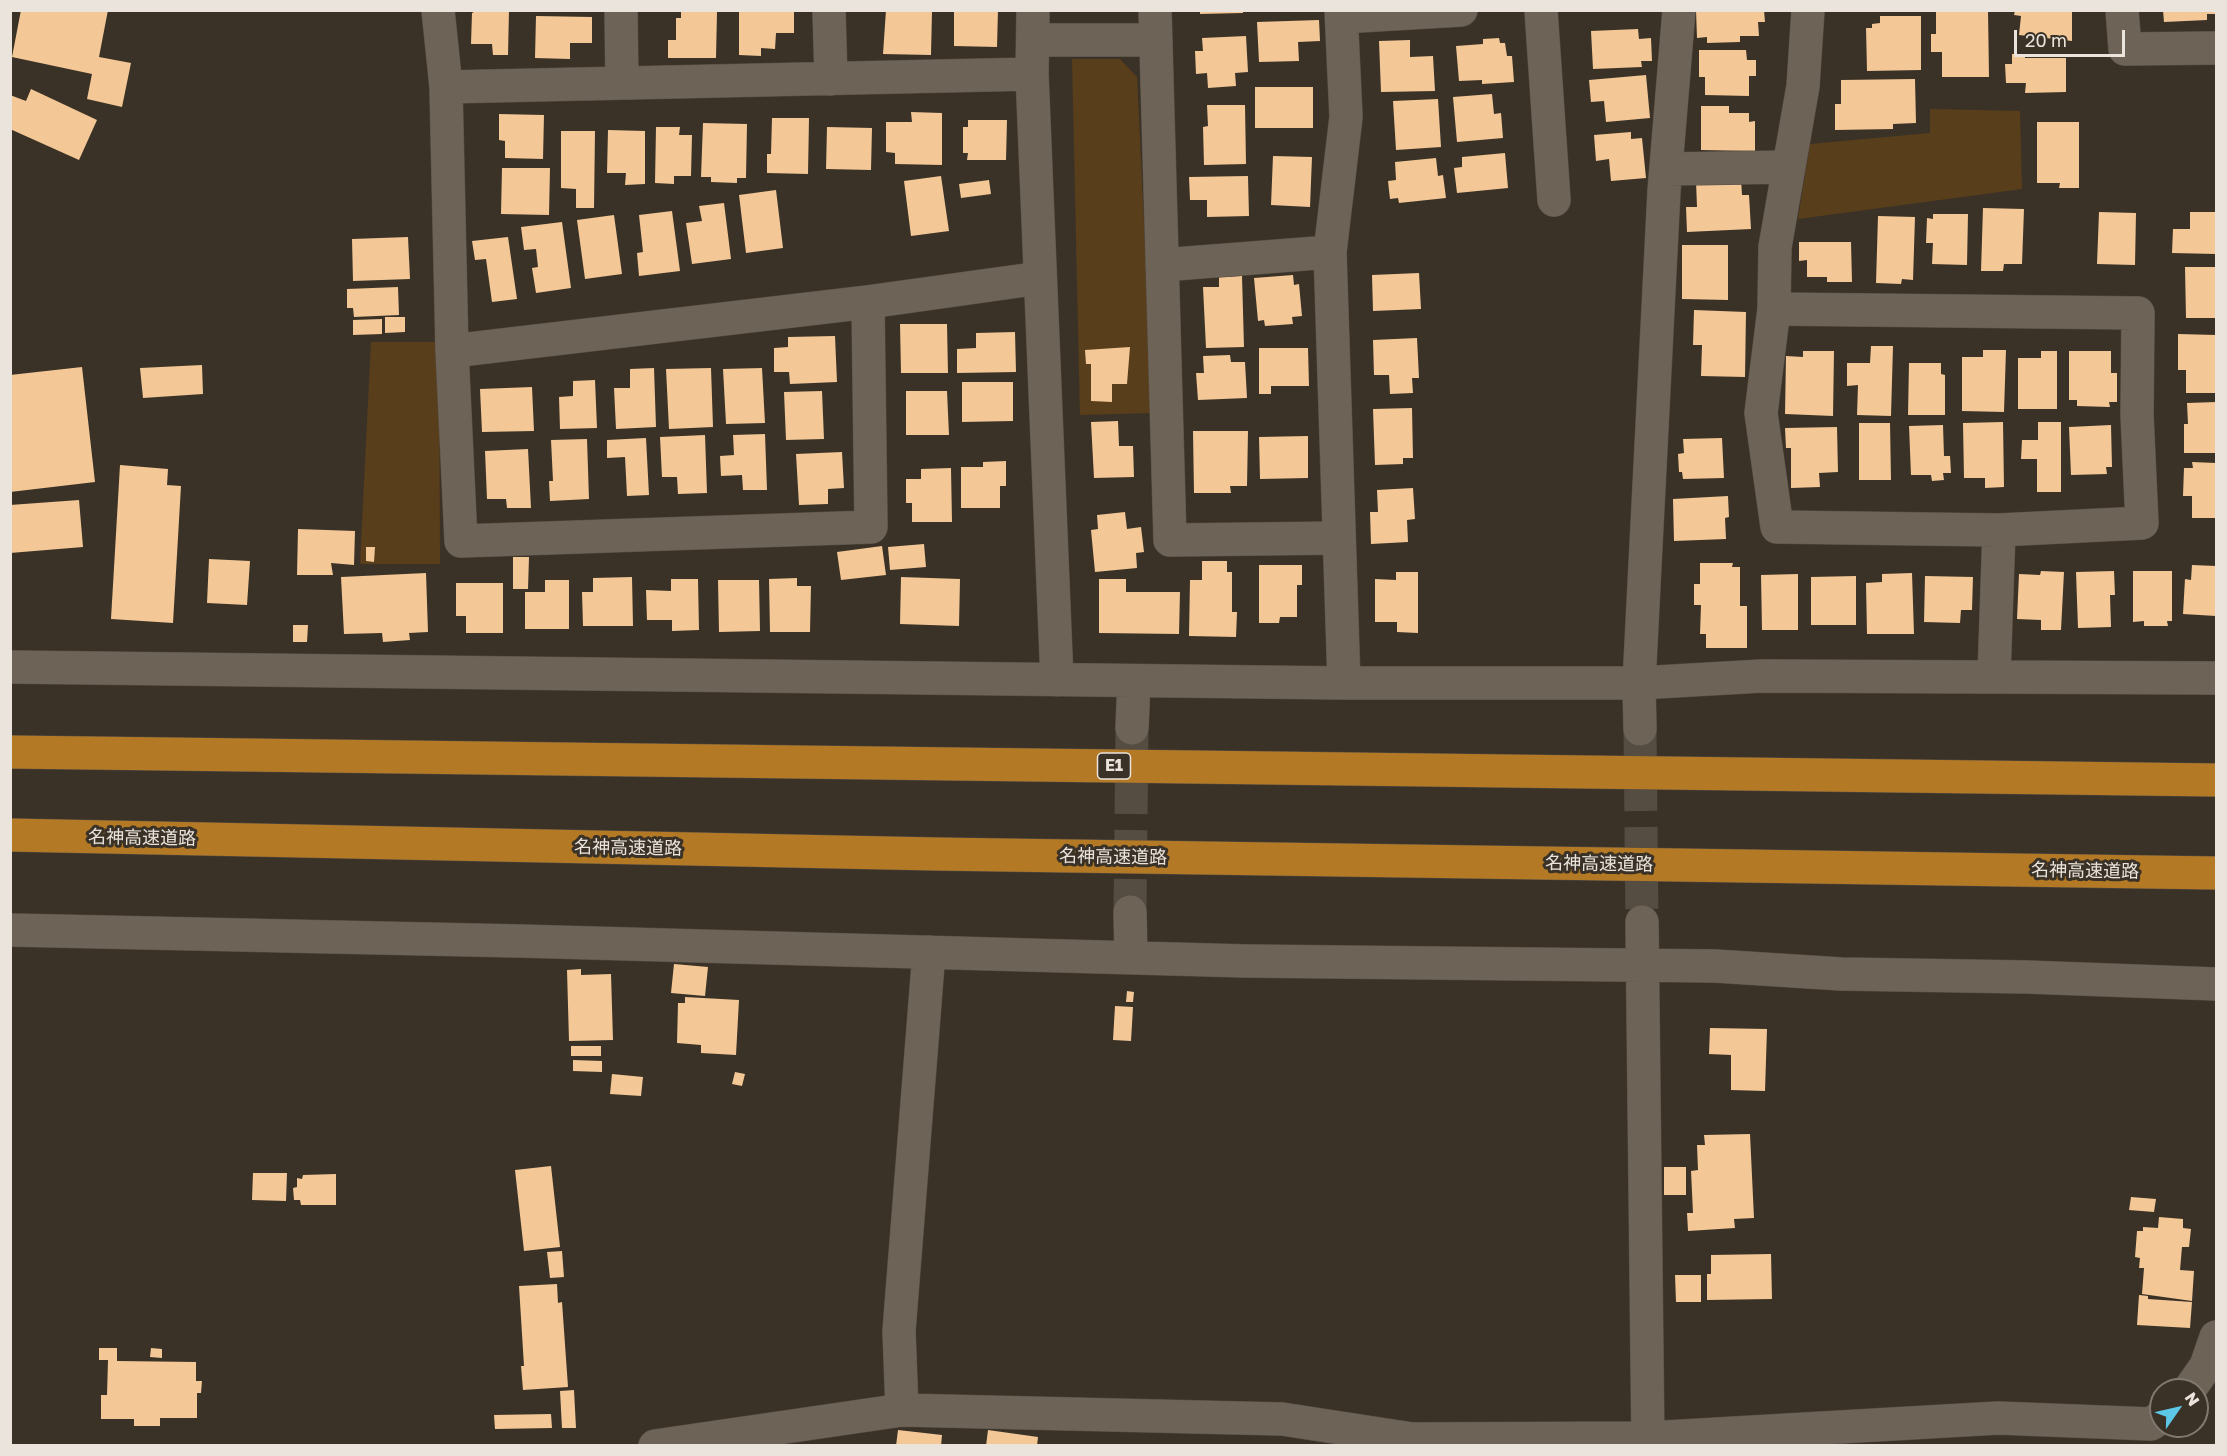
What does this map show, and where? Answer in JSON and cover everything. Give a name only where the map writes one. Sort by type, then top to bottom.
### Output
[{"type":"highway","name":"E1","points":[[10,752],[2217,780]]},
{"type":"highway","name":"名神高速道路","points":[[10,836],[924,854],[2216,873]]},
{"type":"street","points":[[438,10],[446,87],[452,351],[461,541],[871,527],[868,302]]},
{"type":"street","points":[[621,10],[622,83]]},
{"type":"street","points":[[830,10],[831,79]]},
{"type":"street","points":[[1344,683],[1330,252],[1346,117],[1341,14],[1461,10]]},
{"type":"street","points":[[1541,10],[1554,200]]},
{"type":"street","points":[[1640,729],[1639,683],[1666,169],[1678,10]]},
{"type":"street","points":[[1774,309],[2138,313],[2137,415],[2142,523],[1999,530],[1778,527],[1761,414],[1774,309],[1775,248],[1803,86],[1808,10]]},
{"type":"street","points":[[2122,10],[2125,49],[2217,48]]},
{"type":"street","points":[[1057,680],[1032,74],[1032,25],[1156,25],[1170,540],[1339,538]]},
{"type":"street","points":[[446,87],[1032,74]]},
{"type":"street","points":[[1666,169],[1789,167]]},
{"type":"street","points":[[1162,265],[1330,252]]},
{"type":"street","points":[[452,351],[868,302],[1040,278]]},
{"type":"street","points":[[1994,676],[1999,530]]},
{"type":"street","points":[[10,667],[1344,683],[1639,683],[1762,676],[2217,678]]},
{"type":"street","points":[[1132,728],[1134,681]]},
{"type":"street","points":[[1130,912],[1131,958]]},
{"type":"street","points":[[1642,922],[1648,1442]]},
{"type":"street","points":[[10,930],[1131,958],[1715,966],[1841,974],[2027,977],[2217,984]]},
{"type":"street","points":[[902,1410],[899,1331],[929,952]]},
{"type":"street","points":[[2198,1378],[2206,1366],[2217,1337]]},
{"type":"street","points":[[655,1446],[902,1410],[1282,1419],[1412,1439],[1648,1442],[1998,1418],[2149,1424]]},
{"type":"shaded area","points":[[1072,59],[1120,59],[1137,77],[1153,413],[1080,415]]},
{"type":"shaded area","points":[[1930,109],[2020,111],[2022,189],[1798,219],[1810,144],[1930,133]]},
{"type":"shaded area","points":[[371,342],[439,342],[440,564],[360,564]]},
{"type":"building","points":[[21,10],[108,10],[99,57],[131,63],[122,107],[87,99],[92,74],[12,57]]},
{"type":"building","points":[[478,10],[509,10],[508,55],[493,55],[492,44],[471,44],[472,13]]},
{"type":"building","points":[[739,10],[794,10],[794,33],[776,33],[775,49],[761,48],[761,56],[739,55]]},
{"type":"building","points":[[886,10],[932,11],[931,55],[883,54]]},
{"type":"building","points":[[954,10],[998,10],[997,47],[954,46]]},
{"type":"building","points":[[1200,10],[1243,10],[1243,13],[1200,14]]},
{"type":"building","points":[[1696,10],[1764,10],[1765,22],[1758,22],[1759,36],[1740,36],[1740,42],[1707,43],[1707,37],[1697,38]]},
{"type":"building","points":[[1936,10],[1988,10],[1989,77],[1942,77],[1942,52],[1931,52],[1931,34],[1936,34]]},
{"type":"building","points":[[2015,10],[2072,10],[2072,41],[2019,35],[2021,16],[2014,15]]},
{"type":"building","points":[[2163,10],[2216,10],[2216,14],[2207,14],[2207,20],[2164,22]]},
{"type":"building","points":[[681,12],[717,12],[716,58],[668,58],[668,40],[676,40],[676,18],[681,18]]},
{"type":"building","points":[[536,16],[592,17],[592,43],[570,43],[570,59],[535,58]]},
{"type":"building","points":[[1880,16],[1921,16],[1921,70],[1867,71],[1866,28],[1872,28],[1872,24],[1880,23]]},
{"type":"building","points":[[1319,20],[1320,41],[1298,42],[1299,61],[1259,62],[1257,22]]},
{"type":"building","points":[[1638,29],[1639,39],[1651,38],[1652,61],[1641,61],[1642,67],[1593,69],[1591,31]]},
{"type":"building","points":[[1246,36],[1248,72],[1235,73],[1236,86],[1208,88],[1207,73],[1196,74],[1195,51],[1203,51],[1202,38]]},
{"type":"building","points":[[1499,38],[1500,43],[1505,43],[1507,56],[1512,56],[1514,82],[1482,84],[1482,80],[1459,81],[1456,46],[1483,44],[1483,39]]},
{"type":"building","points":[[1410,40],[1410,57],[1433,56],[1435,91],[1381,92],[1379,41]]},
{"type":"building","points":[[1699,50],[1746,50],[1747,60],[1756,60],[1756,76],[1749,76],[1749,96],[1705,95],[1705,77],[1699,77]]},
{"type":"building","points":[[2012,54],[2025,54],[2025,58],[2066,58],[2066,92],[2025,93],[2026,83],[2006,83],[2005,64],[2012,64]]},
{"type":"building","points":[[1646,75],[1650,118],[1606,122],[1604,101],[1591,102],[1589,80]]},
{"type":"building","points":[[1915,79],[1916,123],[1893,124],[1893,129],[1835,130],[1835,104],[1841,104],[1841,80]]},
{"type":"building","points":[[1255,87],[1313,87],[1313,128],[1255,128]]},
{"type":"building","points":[[31,89],[97,120],[79,160],[10,129],[10,95],[26,101]]},
{"type":"building","points":[[1492,94],[1494,114],[1501,113],[1503,138],[1457,142],[1453,97]]},
{"type":"building","points":[[1438,99],[1441,147],[1396,150],[1393,101]]},
{"type":"building","points":[[1207,105],[1245,105],[1246,164],[1204,165],[1203,127],[1208,126]]},
{"type":"building","points":[[1701,106],[1729,106],[1729,113],[1749,113],[1749,122],[1755,121],[1755,151],[1701,150]]},
{"type":"building","points":[[911,112],[942,113],[942,165],[895,164],[895,153],[886,152],[886,122],[912,122]]},
{"type":"building","points":[[499,114],[544,115],[543,159],[505,158],[505,141],[499,140]]},
{"type":"building","points":[[772,118],[809,118],[808,174],[767,173],[767,154],[771,154]]},
{"type":"building","points":[[968,120],[1007,120],[1006,160],[967,160],[968,153],[963,153],[963,127],[968,127]]},
{"type":"building","points":[[2037,122],[2079,122],[2079,188],[2059,188],[2060,183],[2037,183]]},
{"type":"building","points":[[703,123],[747,124],[746,178],[737,178],[737,183],[711,182],[711,177],[701,177]]},
{"type":"building","points":[[656,127],[680,127],[679,135],[692,135],[691,176],[674,176],[674,184],[655,183]]},
{"type":"building","points":[[827,127],[872,128],[871,170],[826,169]]},
{"type":"building","points":[[608,130],[645,131],[645,184],[625,185],[626,173],[607,173]]},
{"type":"building","points":[[561,131],[595,131],[594,208],[576,208],[576,189],[561,188]]},
{"type":"building","points":[[1631,132],[1631,139],[1642,138],[1646,178],[1611,181],[1609,159],[1596,161],[1594,135]]},
{"type":"building","points":[[1505,153],[1508,188],[1457,193],[1454,168],[1462,167],[1462,157]]},
{"type":"building","points":[[1273,156],[1312,157],[1310,207],[1271,205]]},
{"type":"building","points":[[1436,158],[1438,176],[1443,175],[1446,198],[1399,203],[1398,198],[1390,199],[1388,181],[1396,180],[1395,162]]},
{"type":"building","points":[[502,168],[550,168],[549,215],[501,214]]},
{"type":"building","points":[[941,176],[949,231],[911,236],[904,181]]},
{"type":"building","points":[[1248,176],[1249,216],[1207,217],[1207,200],[1190,200],[1189,177]]},
{"type":"building","points":[[1741,179],[1742,195],[1749,195],[1751,229],[1687,232],[1686,207],[1697,207],[1696,181]]},
{"type":"building","points":[[989,180],[991,194],[961,198],[959,184]]},
{"type":"building","points":[[776,190],[783,248],[746,253],[739,195]]},
{"type":"building","points":[[724,203],[731,259],[692,264],[686,223],[702,221],[699,206]]},
{"type":"building","points":[[1983,208],[2024,209],[2022,264],[2004,264],[2003,271],[1981,271]]},
{"type":"building","points":[[672,211],[680,271],[639,276],[637,253],[643,252],[639,215]]},
{"type":"building","points":[[2099,212],[2136,213],[2135,265],[2097,264]]},
{"type":"building","points":[[2190,212],[2216,212],[2216,254],[2172,253],[2173,229],[2190,229]]},
{"type":"building","points":[[1933,214],[1968,214],[1967,265],[1932,264],[1933,243],[1926,243],[1927,218],[1933,219]]},
{"type":"building","points":[[614,215],[622,274],[585,279],[577,220]]},
{"type":"building","points":[[1878,216],[1915,217],[1913,280],[1902,279],[1901,284],[1876,283]]},
{"type":"building","points":[[562,222],[571,288],[536,293],[532,268],[538,267],[536,249],[524,250],[521,227]]},
{"type":"building","points":[[408,237],[410,279],[353,281],[352,239]]},
{"type":"building","points":[[508,237],[517,299],[492,302],[486,259],[475,260],[472,241]]},
{"type":"building","points":[[1799,242],[1851,242],[1852,282],[1827,282],[1827,277],[1807,277],[1807,260],[1799,261]]},
{"type":"building","points":[[1682,245],[1728,245],[1728,300],[1682,299]]},
{"type":"building","points":[[2185,267],[2216,267],[2216,318],[2186,318]]},
{"type":"building","points":[[1419,273],[1421,309],[1373,311],[1372,275]]},
{"type":"building","points":[[1293,275],[1294,285],[1299,284],[1302,316],[1292,317],[1293,324],[1265,326],[1264,320],[1258,321],[1254,278]]},
{"type":"building","points":[[1242,276],[1244,347],[1206,348],[1203,287],[1219,287],[1219,277]]},
{"type":"building","points":[[398,287],[399,315],[354,317],[353,308],[347,308],[347,289]]},
{"type":"building","points":[[1694,310],[1746,312],[1745,377],[1701,376],[1702,345],[1693,345]]},
{"type":"building","points":[[385,317],[405,317],[405,332],[385,333]]},
{"type":"building","points":[[382,319],[382,334],[353,335],[353,320]]},
{"type":"building","points":[[900,324],[947,324],[948,373],[901,373]]},
{"type":"building","points":[[1015,332],[1016,372],[957,373],[957,349],[976,348],[976,333]]},
{"type":"building","points":[[2178,334],[2216,335],[2216,393],[2186,393],[2186,370],[2178,370]]},
{"type":"building","points":[[835,336],[837,382],[790,384],[789,372],[774,372],[774,348],[788,347],[788,337]]},
{"type":"building","points":[[1417,338],[1419,378],[1412,378],[1413,393],[1390,394],[1389,375],[1374,375],[1373,340]]},
{"type":"building","points":[[1871,346],[1893,346],[1891,416],[1857,415],[1858,385],[1847,386],[1847,363],[1870,363]]},
{"type":"building","points":[[1130,347],[1127,384],[1112,384],[1112,402],[1091,401],[1091,364],[1086,364],[1085,350]]},
{"type":"building","points":[[1259,348],[1308,348],[1309,386],[1271,386],[1271,394],[1259,394]]},
{"type":"building","points":[[1983,350],[2006,350],[2004,412],[1962,411],[1962,357],[1983,357]]},
{"type":"building","points":[[1803,351],[1834,351],[1833,416],[1785,414],[1786,356],[1803,357]]},
{"type":"building","points":[[2041,351],[2057,351],[2057,409],[2018,409],[2018,358],[2041,358]]},
{"type":"building","points":[[2069,351],[2111,351],[2111,373],[2117,373],[2117,402],[2109,402],[2110,407],[2077,406],[2077,400],[2069,400]]},
{"type":"building","points":[[1230,355],[1231,362],[1245,362],[1247,398],[1198,400],[1196,373],[1204,373],[1203,356]]},
{"type":"building","points":[[1909,363],[1941,363],[1941,374],[1945,375],[1945,415],[1908,415]]},
{"type":"building","points":[[202,365],[203,394],[143,398],[140,368]]},
{"type":"building","points":[[82,367],[95,482],[10,492],[10,375]]},
{"type":"building","points":[[654,368],[656,427],[616,429],[614,388],[630,388],[630,369]]},
{"type":"building","points":[[711,368],[713,427],[669,429],[666,369]]},
{"type":"building","points":[[762,368],[765,423],[726,424],[723,369]]},
{"type":"building","points":[[595,380],[597,428],[560,429],[559,397],[573,396],[573,381]]},
{"type":"building","points":[[962,382],[1013,382],[1013,421],[962,422]]},
{"type":"building","points":[[532,387],[534,431],[482,432],[480,389]]},
{"type":"building","points":[[822,391],[824,439],[786,440],[784,392]]},
{"type":"building","points":[[906,391],[947,391],[949,435],[906,435]]},
{"type":"building","points":[[2216,402],[2216,453],[2184,453],[2184,424],[2188,424],[2187,403]]},
{"type":"building","points":[[1412,408],[1413,458],[1403,458],[1403,464],[1375,465],[1373,409]]},
{"type":"building","points":[[1118,421],[1119,446],[1133,446],[1134,477],[1094,478],[1091,422]]},
{"type":"building","points":[[2003,422],[2004,487],[1985,488],[1985,478],[1964,478],[1963,423]]},
{"type":"building","points":[[2038,422],[2061,422],[2061,492],[2037,492],[2037,459],[2021,459],[2022,440],[2038,440]]},
{"type":"building","points":[[1859,423],[1890,423],[1891,480],[1859,480]]},
{"type":"building","points":[[1943,425],[1944,456],[1950,456],[1951,473],[1943,473],[1944,480],[1932,481],[1931,475],[1911,475],[1909,426]]},
{"type":"building","points":[[2111,425],[2112,467],[2106,467],[2107,474],[2071,475],[2069,427]]},
{"type":"building","points":[[1837,427],[1838,472],[1819,473],[1820,487],[1791,488],[1791,448],[1786,448],[1785,428]]},
{"type":"building","points":[[1193,431],[1248,431],[1247,486],[1230,486],[1231,493],[1194,493]]},
{"type":"building","points":[[765,434],[767,490],[743,490],[742,475],[721,476],[720,456],[734,455],[733,435]]},
{"type":"building","points":[[705,435],[707,493],[678,494],[677,477],[662,477],[660,437]]},
{"type":"building","points":[[1308,436],[1308,478],[1260,479],[1259,437]]},
{"type":"building","points":[[646,438],[649,495],[627,496],[625,457],[607,458],[607,440]]},
{"type":"building","points":[[1722,438],[1724,478],[1683,479],[1682,472],[1679,472],[1678,454],[1684,453],[1683,439]]},
{"type":"building","points":[[587,439],[589,499],[550,501],[549,481],[553,481],[551,440]]},
{"type":"building","points":[[528,449],[531,508],[507,508],[506,499],[487,499],[485,451]]},
{"type":"building","points":[[842,452],[844,488],[828,489],[828,504],[799,505],[796,454]]},
{"type":"building","points":[[1006,461],[1006,486],[1000,486],[1000,508],[961,508],[961,467],[983,467],[983,462]]},
{"type":"building","points":[[2192,462],[2216,463],[2216,518],[2192,518],[2192,496],[2183,496],[2184,468],[2193,468]]},
{"type":"building","points":[[120,465],[168,469],[167,485],[181,486],[173,623],[111,619]]},
{"type":"building","points":[[951,468],[952,522],[912,522],[912,503],[906,503],[906,479],[921,479],[921,469]]},
{"type":"building","points":[[1413,488],[1415,519],[1407,520],[1408,542],[1371,544],[1370,512],[1378,512],[1377,490]]},
{"type":"building","points":[[1728,496],[1729,517],[1725,518],[1726,539],[1674,541],[1673,499]]},
{"type":"building","points":[[79,500],[83,547],[10,553],[10,505]]},
{"type":"building","points":[[1125,512],[1127,529],[1141,527],[1144,552],[1136,553],[1137,568],[1095,572],[1091,530],[1098,529],[1097,515]]},
{"type":"building","points":[[298,529],[355,531],[354,565],[331,563],[333,575],[297,575]]},
{"type":"building","points":[[924,544],[926,567],[890,570],[888,547]]},
{"type":"building","points":[[882,546],[886,575],[841,580],[837,552]]},
{"type":"building","points":[[366,547],[375,547],[374,562],[366,561]]},
{"type":"building","points":[[513,557],[529,557],[528,589],[513,589]]},
{"type":"building","points":[[209,559],[250,561],[247,605],[207,603]]},
{"type":"building","points":[[1202,561],[1227,561],[1227,572],[1232,572],[1232,612],[1237,612],[1236,637],[1189,636],[1190,580],[1202,580]]},
{"type":"building","points":[[1700,563],[1733,563],[1732,567],[1740,567],[1740,606],[1747,606],[1747,648],[1706,648],[1706,634],[1700,634],[1701,605],[1694,605],[1694,584],[1700,584]]},
{"type":"building","points":[[1259,565],[1302,565],[1302,585],[1297,585],[1297,617],[1280,617],[1279,623],[1259,623]]},
{"type":"building","points":[[2192,565],[2216,566],[2216,616],[2183,614],[2185,579],[2191,580]]},
{"type":"building","points":[[2041,571],[2064,572],[2061,630],[2041,630],[2041,620],[2017,619],[2019,574],[2040,575]]},
{"type":"building","points":[[2114,571],[2115,595],[2110,595],[2111,627],[2078,628],[2076,572]]},
{"type":"building","points":[[2133,571],[2172,571],[2172,621],[2167,621],[2168,626],[2144,626],[2144,621],[2133,622]]},
{"type":"building","points":[[1396,572],[1418,572],[1418,633],[1397,632],[1397,622],[1375,622],[1375,579],[1396,580]]},
{"type":"building","points":[[426,573],[428,632],[409,633],[410,640],[383,642],[382,633],[344,634],[341,577]]},
{"type":"building","points":[[1912,573],[1914,634],[1867,634],[1866,583],[1882,582],[1882,574]]},
{"type":"building","points":[[1798,574],[1798,630],[1762,630],[1761,575]]},
{"type":"building","points":[[1856,576],[1856,625],[1811,625],[1811,577]]},
{"type":"building","points":[[1925,576],[1973,577],[1972,610],[1961,610],[1960,623],[1924,622]]},
{"type":"building","points":[[632,577],[633,626],[583,626],[582,592],[593,592],[593,578]]},
{"type":"building","points":[[901,577],[960,579],[959,626],[900,624]]},
{"type":"building","points":[[797,578],[797,586],[811,586],[810,632],[770,632],[769,579]]},
{"type":"building","points":[[671,579],[698,579],[699,630],[672,631],[672,620],[647,620],[646,590],[671,591]]},
{"type":"building","points":[[1099,579],[1126,579],[1126,592],[1180,592],[1179,634],[1099,633]]},
{"type":"building","points":[[545,580],[569,580],[569,629],[525,629],[525,592],[545,592]]},
{"type":"building","points":[[718,580],[759,580],[760,631],[719,632]]},
{"type":"building","points":[[456,583],[503,583],[503,633],[466,633],[466,616],[456,616]]},
{"type":"building","points":[[293,625],[308,625],[307,642],[293,642]]},
{"type":"building","points":[[674,964],[708,967],[705,996],[671,993]]},
{"type":"building","points":[[581,969],[581,975],[611,974],[613,1040],[569,1041],[567,970]]},
{"type":"building","points":[[1127,991],[1134,992],[1133,1002],[1126,1002]]},
{"type":"building","points":[[685,997],[739,1000],[736,1055],[701,1053],[701,1045],[677,1043],[678,1003],[685,1003]]},
{"type":"building","points":[[1115,1006],[1133,1007],[1131,1041],[1113,1040]]},
{"type":"building","points":[[1710,1028],[1767,1029],[1765,1091],[1731,1090],[1731,1055],[1709,1054]]},
{"type":"building","points":[[571,1046],[601,1046],[601,1056],[571,1056]]},
{"type":"building","points":[[573,1060],[602,1061],[602,1072],[573,1071]]},
{"type":"building","points":[[735,1072],[745,1074],[742,1086],[732,1084]]},
{"type":"building","points":[[612,1074],[643,1077],[641,1096],[610,1094]]},
{"type":"building","points":[[1750,1134],[1754,1218],[1734,1219],[1735,1228],[1688,1231],[1687,1213],[1693,1213],[1691,1171],[1698,1170],[1697,1145],[1705,1145],[1704,1135]]},
{"type":"building","points":[[551,1166],[560,1247],[524,1251],[515,1170]]},
{"type":"building","points":[[1664,1167],[1686,1167],[1686,1195],[1664,1195]]},
{"type":"building","points":[[253,1173],[287,1173],[286,1201],[252,1200]]},
{"type":"building","points":[[336,1174],[336,1205],[301,1205],[300,1200],[294,1200],[293,1188],[297,1187],[297,1178],[302,1179],[303,1175]]},
{"type":"building","points":[[2131,1197],[2156,1199],[2154,1212],[2129,1210]]},
{"type":"building","points":[[2159,1217],[2183,1219],[2183,1228],[2191,1229],[2189,1247],[2182,1247],[2180,1270],[2194,1271],[2192,1301],[2142,1294],[2144,1268],[2139,1268],[2140,1258],[2135,1257],[2137,1231],[2143,1231],[2143,1227],[2158,1228]]},
{"type":"building","points":[[562,1251],[564,1277],[550,1278],[547,1252]]},
{"type":"building","points":[[1771,1254],[1772,1299],[1707,1300],[1707,1274],[1711,1274],[1711,1255]]},
{"type":"building","points":[[1675,1275],[1701,1275],[1701,1302],[1676,1302]]},
{"type":"building","points":[[557,1284],[558,1303],[562,1302],[568,1387],[523,1390],[521,1366],[524,1366],[519,1286]]},
{"type":"building","points":[[2139,1295],[2148,1296],[2148,1299],[2192,1302],[2190,1328],[2137,1325]]},
{"type":"building","points":[[99,1348],[117,1348],[117,1361],[196,1362],[196,1381],[202,1381],[201,1393],[197,1393],[197,1418],[160,1418],[160,1426],[134,1426],[134,1419],[101,1419],[101,1395],[107,1395],[108,1360],[99,1360]]},
{"type":"building","points":[[151,1348],[162,1349],[162,1358],[150,1357]]},
{"type":"building","points":[[574,1390],[576,1428],[562,1428],[560,1391]]},
{"type":"building","points":[[551,1414],[552,1428],[495,1429],[494,1415]]},
{"type":"building","points":[[898,1430],[942,1435],[941,1446],[896,1446]]},
{"type":"building","points":[[988,1430],[1038,1437],[1037,1446],[986,1446]]},
{"type":"tunnel","points":[[1130,912],[1132,728]]},
{"type":"tunnel","points":[[1640,729],[1642,922]]}]
